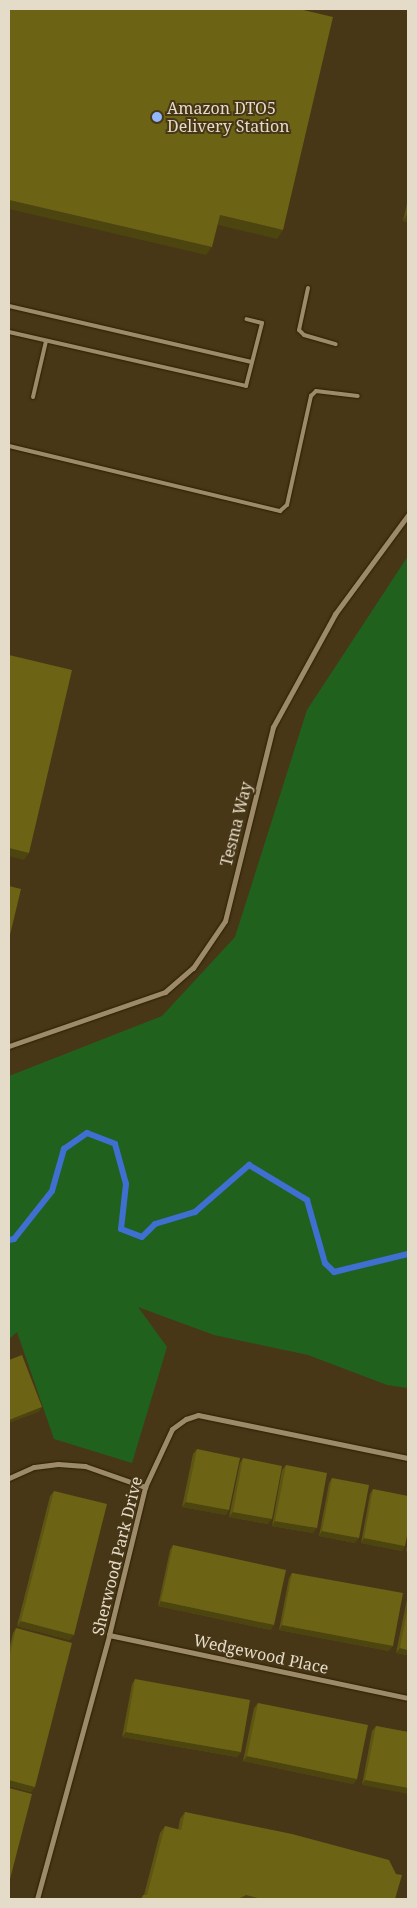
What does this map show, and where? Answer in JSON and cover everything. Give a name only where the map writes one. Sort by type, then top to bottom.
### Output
[{"type":"street","name":"Tesma Way","points":[[9,1046],[165,992],[193,968],[224,921],[273,726],[335,614],[408,515]]},
{"type":"street","name":"Sherwood Park Drive","points":[[37,1899],[110,1635],[145,1487],[172,1429],[186,1419],[198,1415],[408,1458]]},
{"type":"street","points":[[9,1478],[34,1468],[67,1464],[85,1466],[145,1487]]},
{"type":"street","name":"Wedgewood Place","points":[[110,1635],[408,1698]]},
{"type":"lane","points":[[308,288],[299,330],[304,336],[336,344]]},
{"type":"lane","points":[[9,306],[252,362]]},
{"type":"lane","points":[[9,332],[246,386],[262,323],[246,319]]},
{"type":"lane","points":[[32,397],[46,341]]},
{"type":"lane","points":[[9,446],[280,510],[287,505],[311,396],[316,391],[358,396]]},
{"type":"green space","points":[[408,556],[408,1388],[387,1385],[308,1355],[214,1335],[138,1307],[167,1347],[132,1463],[54,1439],[17,1332],[9,1339],[9,1076],[162,1016],[235,937],[307,710]]},
{"type":"building","name":"Amazon DTO5 Delivery Station","points":[[9,9],[299,9],[333,17],[283,230],[220,215],[212,247],[9,200]]},
{"type":"building","points":[[9,655],[72,670],[29,853],[9,848]]},
{"type":"building","points":[[9,886],[21,889],[9,939]]},
{"type":"building","points":[[22,1355],[42,1407],[9,1420],[9,1360]]},
{"type":"building","points":[[197,1449],[240,1458],[229,1510],[186,1502]]},
{"type":"building","points":[[243,1458],[282,1466],[272,1519],[233,1512]]},
{"type":"building","points":[[286,1465],[327,1473],[317,1528],[275,1521]]},
{"type":"building","points":[[332,1478],[369,1485],[359,1538],[322,1531]]},
{"type":"building","points":[[373,1489],[408,1496],[408,1531],[405,1546],[364,1538]]},
{"type":"building","points":[[54,1491],[107,1504],[74,1635],[21,1621]]},
{"type":"building","points":[[173,1545],[286,1570],[274,1625],[161,1601]]},
{"type":"building","points":[[292,1573],[403,1593],[393,1646],[282,1625]]},
{"type":"building","points":[[408,1606],[408,1650],[400,1648]]},
{"type":"building","points":[[16,1628],[72,1643],[35,1787],[9,1780],[9,1658]]},
{"type":"building","points":[[135,1679],[250,1700],[241,1752],[126,1732]]},
{"type":"building","points":[[258,1703],[368,1725],[357,1779],[247,1756]]},
{"type":"building","points":[[376,1726],[408,1732],[408,1788],[365,1780]]},
{"type":"building","points":[[9,1788],[32,1794],[9,1883]]},
{"type":"building","points":[[185,1812],[292,1834],[389,1860],[396,1874],[402,1875],[395,1899],[262,1899],[246,1895],[238,1899],[142,1899],[143,1895],[147,1895],[165,1826],[181,1830]]},
{"type":"waterway","points":[[9,1240],[14,1239],[52,1191],[64,1149],[87,1133],[115,1144],[126,1184],[121,1229],[142,1237],[155,1224],[195,1212],[249,1165],[307,1200],[325,1263],[334,1272],[408,1254]]},
{"type":"place","name":"Amazon DTO5 Delivery Station","points":[[157,117]]}]
